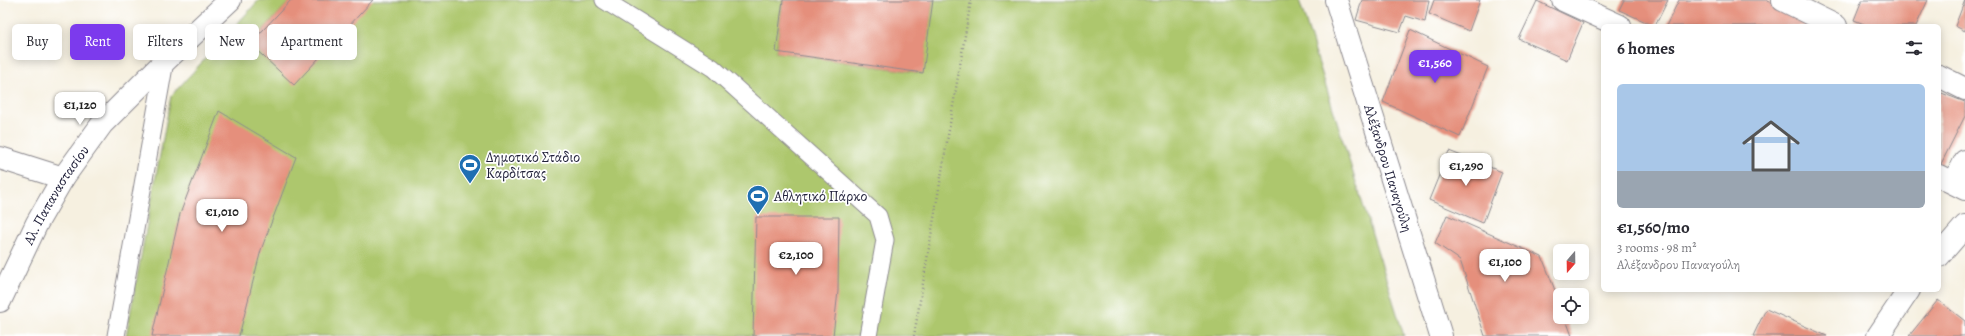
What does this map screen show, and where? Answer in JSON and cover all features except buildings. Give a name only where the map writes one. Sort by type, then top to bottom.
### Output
[{"type":"street","name":"Αλέξανδρου Παναγούλη","points":[[1336,0],[1442,336]]},
{"type":"street","points":[[1563,0],[1616,24]]},
{"type":"street","points":[[1783,0],[1832,24]]},
{"type":"street","name":"Αλ. Παπαναστασίου","points":[[0,301],[37,224],[63,178],[102,124],[225,1]]},
{"type":"street","points":[[1941,77],[1965,89]]},
{"type":"street","points":[[0,158],[63,178]]},
{"type":"street","points":[[1953,183],[1965,161]]},
{"type":"street","points":[[1941,254],[1965,226]]},
{"type":"street","points":[[1878,336],[1909,292]]},
{"type":"lane","points":[[604,0],[713,68],[878,216],[885,240],[868,336]]},
{"type":"lane","points":[[116,336],[164,61]]},
{"type":"path","points":[[914,336],[971,0]]},
{"type":"green space","name":"Αθλητικό Πάρκο","points":[[259,0],[291,0],[259,34],[259,24],[237,24]]},
{"type":"green space","name":"Αθλητικό Πάρκο","points":[[373,0],[783,0],[776,52],[922,73],[933,0],[1299,0],[1404,336],[126,336],[171,96],[205,59],[259,60],[259,41],[267,38],[267,60],[357,60],[357,24],[306,24]]},
{"type":"place","name":"Δημοτικό Στάδιο Καρδίτσας","points":[[470,184]]},
{"type":"place","name":"Αθλητικό Πάρκο","points":[[758,216]]}]
